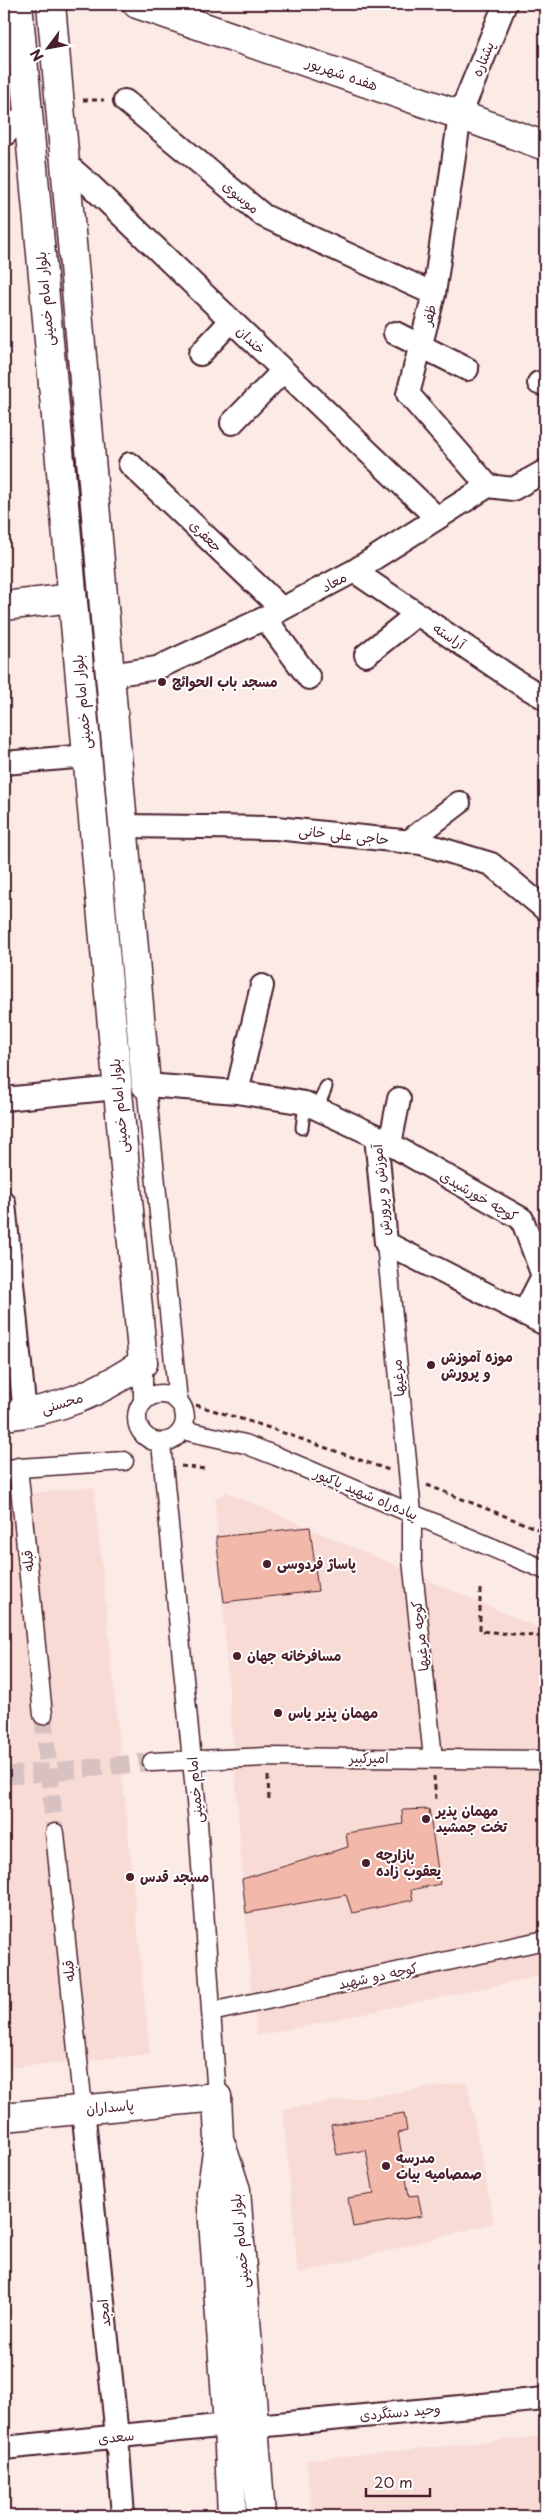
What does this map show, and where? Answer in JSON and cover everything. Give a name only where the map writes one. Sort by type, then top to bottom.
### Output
[{"type":"main road","name":"بلوار امام خمینی","points":[[18,4],[143,1363]]},
{"type":"main road","name":"بلوار امام خمینی","points":[[51,4],[146,1085]]},
{"type":"main road","name":"هفده شهریور","points":[[137,4],[169,8],[545,146]]},
{"type":"main road","points":[[4,606],[72,598]]},
{"type":"main road","name":"محسنی","points":[[15,1415],[74,1402],[115,1382],[143,1363]]},
{"type":"main road","name":"پاسداران","points":[[4,2117],[217,2097]]},
{"type":"main road","name":"امام خمینی","points":[[217,2097],[219,2138]]},
{"type":"main road","name":"بلوار امام خمینی","points":[[219,2138],[211,2194],[228,2425],[232,2516]]},
{"type":"main road","name":"بلوار امام خمینی","points":[[219,2138],[236,2190],[256,2426],[261,2516]]},
{"type":"street","name":"پشتاره","points":[[460,115],[505,4]]},
{"type":"street","name":"موسوی","points":[[125,101],[264,216],[434,294]]},
{"type":"street","points":[[4,135],[28,112]]},
{"type":"street","name":"ظفر","points":[[460,115],[434,294],[408,394],[488,486]]},
{"type":"street","name":"خندان","points":[[65,163],[437,518]]},
{"type":"street","points":[[200,354],[232,321]]},
{"type":"street","points":[[395,333],[467,370]]},
{"type":"street","points":[[232,423],[283,371]]},
{"type":"street","name":"جعفری","points":[[130,464],[274,614],[309,678]]},
{"type":"street","points":[[488,486],[513,489],[545,472]]},
{"type":"street","name":"معاد","points":[[110,675],[156,668],[274,614],[354,571],[488,486]]},
{"type":"street","name":"آراسته","points":[[354,571],[519,683],[545,698]]},
{"type":"street","points":[[366,655],[417,614]]},
{"type":"street","points":[[4,764],[87,756]]},
{"type":"street","points":[[408,842],[459,803]]},
{"type":"street","name":"حاجی علی خانی","points":[[123,826],[276,828],[421,843],[491,864],[545,909]]},
{"type":"street","points":[[237,1092],[262,986]]},
{"type":"street","name":"آموزش و پرورش","points":[[146,1085],[316,1099],[383,1140],[386,1243],[545,1324]]},
{"type":"street","name":"بلوار امام خمینی","points":[[146,1085],[186,1403]]},
{"type":"street","points":[[4,1099],[117,1088]]},
{"type":"street","points":[[383,1140],[398,1099]]},
{"type":"street","name":"کوچه خورشیدی","points":[[383,1140],[522,1219],[543,1276],[524,1313]]},
{"type":"street","points":[[4,1203],[15,1415]]},
{"type":"street","name":"مرغیها","points":[[386,1243],[412,1513]]},
{"type":"street","name":"بلوار امام خمینی","points":[[143,1363],[143,1401]]},
{"type":"street","points":[[161,1394],[186,1403],[182,1430],[173,1439],[161,1443],[149,1440],[140,1431],[136,1418],[143,1401],[148,1397],[161,1394]]},
{"type":"street","name":"پیاده‌راه شهید پاکپور","points":[[182,1430],[245,1444],[545,1570]]},
{"type":"street","name":"امام خمینی","points":[[161,1443],[192,1759],[217,2097]]},
{"type":"street","points":[[11,1468],[124,1462]]},
{"type":"street","name":"قبله","points":[[11,1468],[43,1715]]},
{"type":"street","name":"کوچه مرغیها","points":[[412,1513],[412,1560],[433,1758]]},
{"type":"street","name":"امیرکبیر","points":[[152,1762],[192,1759],[433,1758],[545,1760]]},
{"type":"street","name":"قبله","points":[[55,1833],[83,2110]]},
{"type":"street","name":"کوچه دو شهید","points":[[211,2012],[545,1940]]},
{"type":"street","name":"امجد","points":[[83,2110],[117,2436],[123,2516]]},
{"type":"street","name":"وحید دستگردی","points":[[256,2426],[545,2399]]},
{"type":"street","name":"سعدی","points":[[4,2448],[228,2425]]},
{"type":"lane","points":[[302,1128],[316,1099]]},
{"type":"path","points":[[59,98],[125,101]]},
{"type":"path","points":[[186,1403],[261,1425],[408,1477],[545,1532]]},
{"type":"path","points":[[480,1589],[480,1631],[545,1637]]},
{"type":"shaded area","points":[[94,1487],[150,2054],[4,2068],[4,1496]]},
{"type":"shaded area","points":[[226,1492],[545,1631],[545,1975],[257,2036],[250,1976],[215,1499]]},
{"type":"shaded area","name":"مدرسه صمصامیه بیات","points":[[467,2082],[494,2223],[298,2274],[283,2109]]},
{"type":"shaded area","points":[[545,2436],[545,2516],[312,2516],[306,2460]]},
{"type":"building","name":"پاساژ فردوسی","points":[[310,1527],[318,1591],[224,1602],[216,1537]]},
{"type":"building","name":"بازارچه یعقوب زاده","points":[[429,1809],[440,1884],[411,1890],[413,1900],[352,1913],[346,1895],[246,1913],[242,1879],[348,1847],[346,1833],[403,1824],[402,1810]]},
{"type":"building","points":[[404,2113],[407,2131],[398,2133],[409,2196],[418,2195],[422,2216],[353,2227],[348,2198],[374,2194],[366,2150],[337,2155],[331,2125]]},
{"type":"tunnel","points":[[43,1715],[55,1833]]},
{"type":"tunnel","points":[[4,1776],[152,1762]]},
{"type":"place","name":"مسجد باب الحوائج","points":[[162,682]]},
{"type":"place","name":"موزه آموزش و پرورش","points":[[431,1365]]},
{"type":"place","name":"پاساژ فردوسی","points":[[267,1564]]},
{"type":"place","name":"مسافرخانه جهان","points":[[237,1656]]},
{"type":"place","name":"مهمان پذیر یاس","points":[[278,1713]]},
{"type":"place","name":"مهمان پذیر تخت جمشید","points":[[426,1819]]},
{"type":"place","name":"بازارچه یعقوب زاده","points":[[366,1863]]},
{"type":"place","name":"مسجد قدس","points":[[130,1877]]},
{"type":"place","name":"مدرسه صمصامیه بیات","points":[[386,2166]]}]
